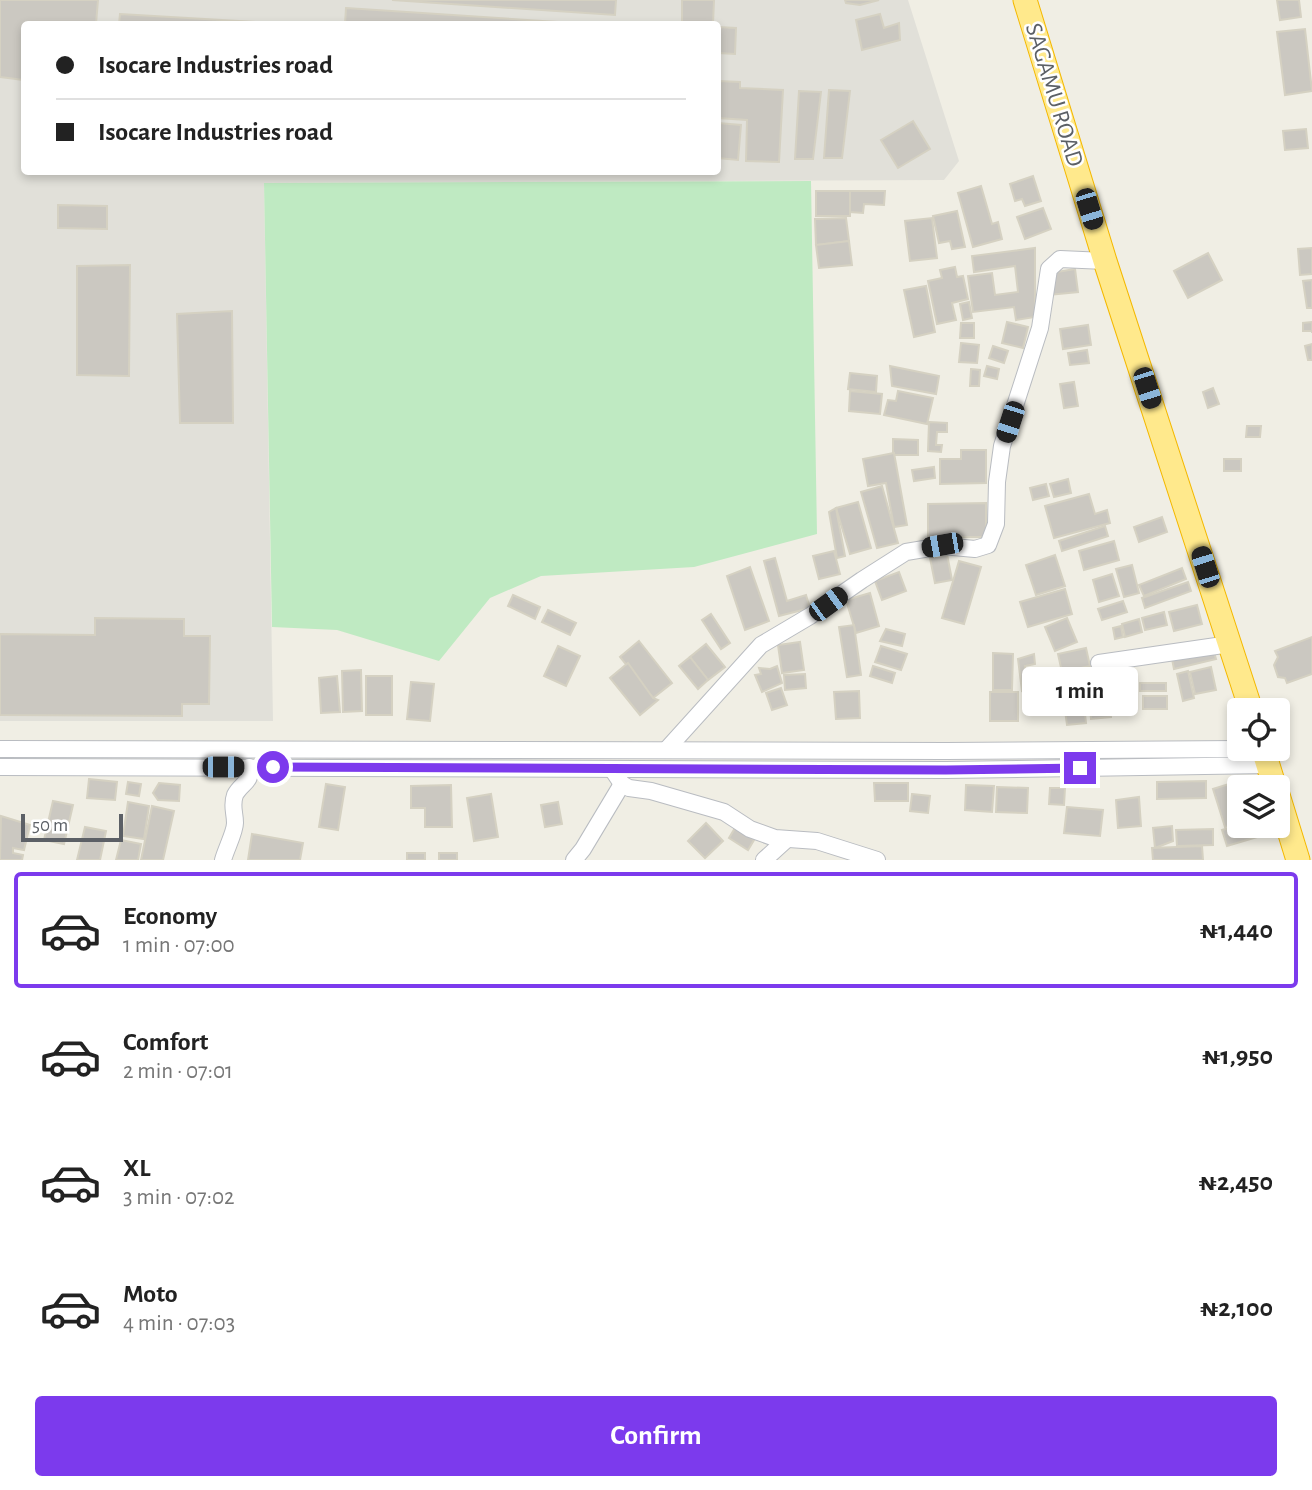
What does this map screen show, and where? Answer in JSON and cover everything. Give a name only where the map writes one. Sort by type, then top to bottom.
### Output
[{"type":"highway","name":"SAGAMU ROAD","points":[[1025,0],[1105,261],[1247,698]]},
{"type":"highway","points":[[1290,834],[1298,860]]},
{"type":"street","points":[[667,749],[761,645],[906,552],[942,545],[975,549],[988,545],[996,524],[997,482],[1002,446],[1040,328],[1049,269],[1060,259],[1105,261]]},
{"type":"street","points":[[1099,663],[1230,644]]},
{"type":"street","points":[[0,748],[946,751],[1227,749]]},
{"type":"street","points":[[296,748],[297,767]]},
{"type":"street","points":[[946,751],[946,770]]},
{"type":"street","points":[[0,766],[946,770],[1227,759]]},
{"type":"street","points":[[223,860],[235,823],[232,808],[234,797],[251,775],[249,767]]},
{"type":"street","points":[[612,769],[622,784],[724,812],[750,829],[775,838],[817,841],[877,860]]},
{"type":"street","points":[[573,860],[583,849],[622,784]]},
{"type":"street","points":[[764,860],[786,838]]},
{"type":"shaded area","points":[[0,0],[908,0],[959,161],[944,180],[264,183],[273,721],[0,721]]},
{"type":"green space","points":[[811,181],[817,534],[694,567],[541,576],[490,598],[439,661],[337,630],[272,627],[264,183]]},
{"type":"building","points":[[0,0],[98,0],[96,21],[21,21],[21,80],[0,77]]},
{"type":"building","points":[[392,0],[616,0],[615,15]]},
{"type":"building","points":[[682,0],[714,0],[713,21],[682,21]]},
{"type":"building","points":[[845,0],[879,0],[860,5],[846,3]]},
{"type":"building","points":[[1277,0],[1299,0],[1301,17],[1280,20]]},
{"type":"building","points":[[346,8],[543,21],[345,21]]},
{"type":"building","points":[[120,14],[238,21],[119,21]]},
{"type":"building","points":[[880,14],[884,28],[899,23],[900,40],[862,50],[856,20]]},
{"type":"building","points":[[721,27],[736,28],[735,54],[721,53]]},
{"type":"building","points":[[1305,29],[1312,91],[1285,95],[1277,32]]},
{"type":"building","points":[[721,81],[740,82],[740,88],[783,90],[779,162],[746,161],[747,120],[721,118]]},
{"type":"building","points":[[829,90],[850,91],[842,158],[824,158]]},
{"type":"building","points":[[799,91],[821,92],[813,159],[795,159]]},
{"type":"building","points":[[913,121],[930,149],[898,168],[881,140]]},
{"type":"building","points":[[721,123],[741,125],[738,160],[721,158]]},
{"type":"building","points":[[1306,129],[1308,148],[1285,150],[1283,131]]},
{"type":"building","points":[[1033,176],[1041,201],[1025,206],[1022,199],[1015,201],[1010,184]]},
{"type":"building","points":[[981,186],[992,224],[998,222],[1002,239],[973,247],[958,193]]},
{"type":"building","points":[[816,191],[850,191],[850,216],[816,216]]},
{"type":"building","points":[[850,191],[885,191],[884,205],[864,204],[863,213],[850,212]]},
{"type":"building","points":[[58,205],[107,206],[107,229],[58,228]]},
{"type":"building","points":[[1043,208],[1051,229],[1025,239],[1017,217]]},
{"type":"building","points":[[957,211],[965,247],[952,249],[950,241],[939,243],[933,216]]},
{"type":"building","points":[[846,218],[849,241],[816,245],[815,219]]},
{"type":"building","points":[[932,218],[937,258],[910,261],[905,221]]},
{"type":"building","points":[[849,241],[852,265],[819,268],[816,245]]},
{"type":"building","points":[[1035,248],[1035,317],[1016,320],[1014,307],[973,312],[968,276],[992,273],[995,295],[1018,292],[1015,266],[974,272],[972,256]]},
{"type":"building","points":[[1312,248],[1312,274],[1300,275],[1298,249]]},
{"type":"building","points":[[1208,253],[1222,280],[1188,298],[1174,271]]},
{"type":"building","points":[[130,265],[129,376],[77,375],[77,266]]},
{"type":"building","points":[[955,267],[957,277],[963,276],[968,299],[952,303],[956,320],[937,324],[928,281],[942,278],[940,270]]},
{"type":"building","points":[[1075,269],[1078,292],[1049,295],[1051,273]]},
{"type":"building","points":[[1312,280],[1312,308],[1307,308],[1303,281]]},
{"type":"building","points":[[926,286],[935,332],[914,337],[904,290]]},
{"type":"building","points":[[969,302],[972,318],[963,320],[960,304]]},
{"type":"building","points":[[232,311],[233,423],[180,423],[177,314]]},
{"type":"building","points":[[1007,322],[1028,327],[1023,348],[1002,343]]},
{"type":"building","points":[[1312,322],[1312,331],[1303,331],[1303,323]]},
{"type":"building","points":[[961,323],[974,323],[974,338],[960,338]]},
{"type":"building","points":[[1088,325],[1091,345],[1063,349],[1060,329]]},
{"type":"building","points":[[961,343],[979,345],[977,363],[959,362]]},
{"type":"building","points":[[1312,344],[1312,360],[1308,360],[1305,346]]},
{"type":"building","points":[[993,346],[1008,351],[1004,363],[989,358]]},
{"type":"building","points":[[1087,350],[1089,363],[1070,365],[1068,353]]},
{"type":"building","points":[[890,366],[939,376],[936,394],[892,386]]},
{"type":"building","points":[[987,366],[999,369],[997,379],[984,376]]},
{"type":"building","points":[[971,369],[980,370],[979,386],[970,386]]},
{"type":"building","points":[[850,373],[877,376],[876,392],[848,389]]},
{"type":"building","points":[[1074,382],[1078,406],[1064,408],[1060,384]]},
{"type":"building","points":[[1213,388],[1219,404],[1208,408],[1203,392]]},
{"type":"building","points":[[850,391],[882,394],[880,414],[849,411]]},
{"type":"building","points":[[898,391],[933,398],[927,424],[884,415],[888,400],[896,401]]},
{"type":"building","points":[[929,422],[947,423],[947,432],[937,432],[936,445],[942,445],[941,452],[928,451]]},
{"type":"building","points":[[1247,426],[1261,426],[1260,437],[1246,437]]},
{"type":"building","points":[[893,439],[918,440],[918,455],[893,455]]},
{"type":"building","points":[[961,450],[986,450],[986,483],[940,484],[940,459],[961,459]]},
{"type":"building","points":[[894,453],[907,525],[894,527],[886,483],[868,486],[863,459]]},
{"type":"building","points":[[1224,459],[1241,459],[1241,471],[1224,471]]},
{"type":"building","points":[[934,467],[935,478],[914,481],[912,470]]},
{"type":"building","points":[[1068,479],[1071,493],[1054,497],[1050,484]]},
{"type":"building","points":[[1046,484],[1049,496],[1033,500],[1030,488]]},
{"type":"building","points":[[882,486],[898,543],[877,548],[861,492]]},
{"type":"building","points":[[1089,494],[1095,514],[1107,510],[1110,523],[1054,538],[1045,506]]},
{"type":"building","points":[[858,502],[871,548],[850,554],[836,508]]},
{"type":"building","points":[[986,503],[986,537],[928,537],[928,504]]},
{"type":"building","points":[[836,508],[845,556],[837,558],[829,512]]},
{"type":"building","points":[[1162,517],[1167,532],[1139,542],[1134,527]]},
{"type":"building","points":[[1105,526],[1108,536],[1062,551],[1059,541]]},
{"type":"building","points":[[1114,541],[1119,560],[1084,570],[1079,551]]},
{"type":"building","points":[[834,551],[840,574],[819,579],[813,556]]},
{"type":"building","points":[[947,554],[952,580],[935,583],[930,558]]},
{"type":"building","points":[[1055,555],[1065,586],[1036,595],[1026,565]]},
{"type":"building","points":[[775,558],[787,601],[806,595],[810,608],[779,616],[764,561]]},
{"type":"building","points":[[959,561],[981,567],[964,624],[942,618]]},
{"type":"building","points":[[1132,565],[1139,593],[1124,597],[1116,569]]},
{"type":"building","points":[[750,567],[769,621],[745,630],[727,576]]},
{"type":"building","points":[[1182,568],[1186,579],[1144,596],[1139,585]]},
{"type":"building","points":[[899,572],[906,591],[882,600],[875,581]]},
{"type":"building","points":[[1112,574],[1119,596],[1099,602],[1093,580]]},
{"type":"building","points":[[1188,582],[1191,591],[1145,608],[1142,598]]},
{"type":"building","points":[[1065,589],[1072,614],[1028,627],[1020,602]]},
{"type":"building","points":[[870,593],[879,626],[856,633],[846,600]]},
{"type":"building","points":[[513,595],[540,607],[535,619],[508,606]]},
{"type":"building","points":[[1123,601],[1127,612],[1102,620],[1098,609]]},
{"type":"building","points":[[1197,605],[1202,624],[1174,631],[1169,612]]},
{"type":"building","points":[[548,610],[576,623],[570,635],[542,622]]},
{"type":"building","points":[[1164,612],[1167,625],[1145,630],[1142,618]]},
{"type":"building","points":[[711,614],[730,643],[721,649],[702,620]]},
{"type":"building","points":[[95,618],[184,619],[184,636],[210,636],[209,704],[182,704],[182,716],[0,715],[0,634],[95,635]]},
{"type":"building","points":[[1067,618],[1077,642],[1055,651],[1045,627]]},
{"type":"building","points":[[1139,619],[1142,632],[1125,637],[1122,624]]},
{"type":"building","points":[[854,625],[861,675],[847,677],[839,627]]},
{"type":"building","points":[[1121,626],[1123,637],[1115,639],[1113,628]]},
{"type":"building","points":[[886,629],[905,634],[902,646],[880,641]]},
{"type":"building","points":[[1312,637],[1312,674],[1287,683],[1285,678],[1278,677],[1274,665],[1278,657],[1275,651]]},
{"type":"building","points":[[639,641],[672,683],[653,698],[620,657]]},
{"type":"building","points":[[800,642],[804,670],[782,673],[778,645]]},
{"type":"building","points":[[706,644],[725,667],[708,680],[690,657]]},
{"type":"building","points":[[558,646],[580,656],[566,686],[544,676]]},
{"type":"building","points":[[881,646],[907,654],[901,670],[875,662]]},
{"type":"building","points":[[1086,648],[1090,666],[1062,672],[1058,654]]},
{"type":"building","points":[[1213,649],[1216,659],[1174,669],[1172,659]]},
{"type":"building","points":[[993,653],[1013,654],[1012,690],[993,690]]},
{"type":"building","points":[[1034,654],[1035,664],[1025,666],[1029,690],[1022,691],[1018,659]]},
{"type":"building","points":[[690,657],[708,680],[698,689],[679,666]]},
{"type":"building","points":[[628,663],[653,698],[658,700],[640,715],[610,678]]},
{"type":"building","points":[[777,666],[782,683],[762,692],[755,675],[761,674],[759,668],[770,669]]},
{"type":"building","points":[[873,666],[895,673],[892,683],[870,676]]},
{"type":"building","points":[[1094,667],[1095,675],[1051,685],[1049,677]]},
{"type":"building","points":[[1211,667],[1216,690],[1195,694],[1190,672]]},
{"type":"building","points":[[361,670],[362,711],[343,712],[342,671]]},
{"type":"building","points":[[1188,671],[1194,698],[1183,701],[1177,674]]},
{"type":"building","points":[[805,674],[806,688],[785,690],[784,675]]},
{"type":"building","points":[[337,676],[340,712],[321,713],[319,678]]},
{"type":"building","points":[[366,676],[392,676],[392,715],[366,715]]},
{"type":"building","points":[[411,682],[434,684],[430,721],[407,719]]},
{"type":"building","points":[[1108,683],[1111,717],[1091,719],[1088,684]]},
{"type":"building","points":[[1140,683],[1166,683],[1166,691],[1140,691]]},
{"type":"building","points":[[1082,686],[1086,723],[1067,725],[1062,688]]},
{"type":"building","points":[[781,688],[787,705],[772,710],[766,693]]},
{"type":"building","points":[[859,691],[860,718],[836,719],[834,692]]},
{"type":"building","points":[[990,692],[1018,692],[1018,721],[990,721]]},
{"type":"building","points":[[1143,696],[1167,696],[1167,709],[1143,709]]},
{"type":"building","points":[[89,779],[117,782],[115,800],[87,798]]},
{"type":"building","points":[[1206,781],[1206,798],[1157,799],[1157,782]]},
{"type":"building","points":[[128,782],[141,784],[139,796],[126,794]]},
{"type":"building","points":[[159,783],[180,785],[179,801],[158,800],[153,793]]},
{"type":"building","points":[[874,783],[908,783],[908,801],[875,801]]},
{"type":"building","points":[[326,784],[345,787],[338,830],[319,827]]},
{"type":"building","points":[[451,785],[452,827],[425,827],[425,808],[411,808],[411,786]]},
{"type":"building","points":[[966,785],[994,786],[992,812],[965,810]]},
{"type":"building","points":[[1227,785],[1227,826],[1225,827],[1213,789]]},
{"type":"building","points":[[997,787],[1028,788],[1027,813],[996,812]]},
{"type":"building","points":[[1050,788],[1065,788],[1064,805],[1049,804]]},
{"type":"building","points":[[491,794],[498,837],[474,841],[467,798]]},
{"type":"building","points":[[912,794],[930,796],[928,813],[910,811]]},
{"type":"building","points":[[1139,797],[1141,826],[1118,828],[1116,800]]},
{"type":"building","points":[[53,801],[73,805],[64,844],[44,840]]},
{"type":"building","points":[[128,802],[149,806],[144,839],[123,836]]},
{"type":"building","points":[[558,802],[562,824],[545,827],[541,805]]},
{"type":"building","points":[[152,806],[174,811],[163,860],[141,860]]},
{"type":"building","points":[[1067,807],[1103,810],[1100,836],[1064,833]]},
{"type":"building","points":[[1,816],[30,825],[24,850],[13,848],[13,853],[23,855],[22,860],[0,860]]},
{"type":"building","points":[[706,823],[723,841],[705,858],[688,841]]},
{"type":"building","points":[[1172,826],[1173,841],[1155,848],[1153,828]]},
{"type":"building","points":[[85,827],[106,831],[100,860],[77,860]]},
{"type":"building","points":[[735,828],[754,840],[748,850],[729,838]]},
{"type":"building","points":[[1213,829],[1213,845],[1177,846],[1176,830]]},
{"type":"building","points":[[1227,829],[1227,838],[1254,838],[1227,846],[1222,830]]},
{"type":"building","points":[[252,834],[303,843],[300,860],[248,860]]},
{"type":"building","points":[[121,840],[141,844],[138,860],[116,860]]},
{"type":"building","points":[[1202,846],[1203,860],[1153,860],[1152,848]]},
{"type":"building","points":[[407,853],[425,853],[425,860],[407,860]]},
{"type":"building","points":[[439,853],[457,853],[457,860],[439,860]]},
{"type":"route","points":[[273,767],[946,770],[1080,768]]}]
